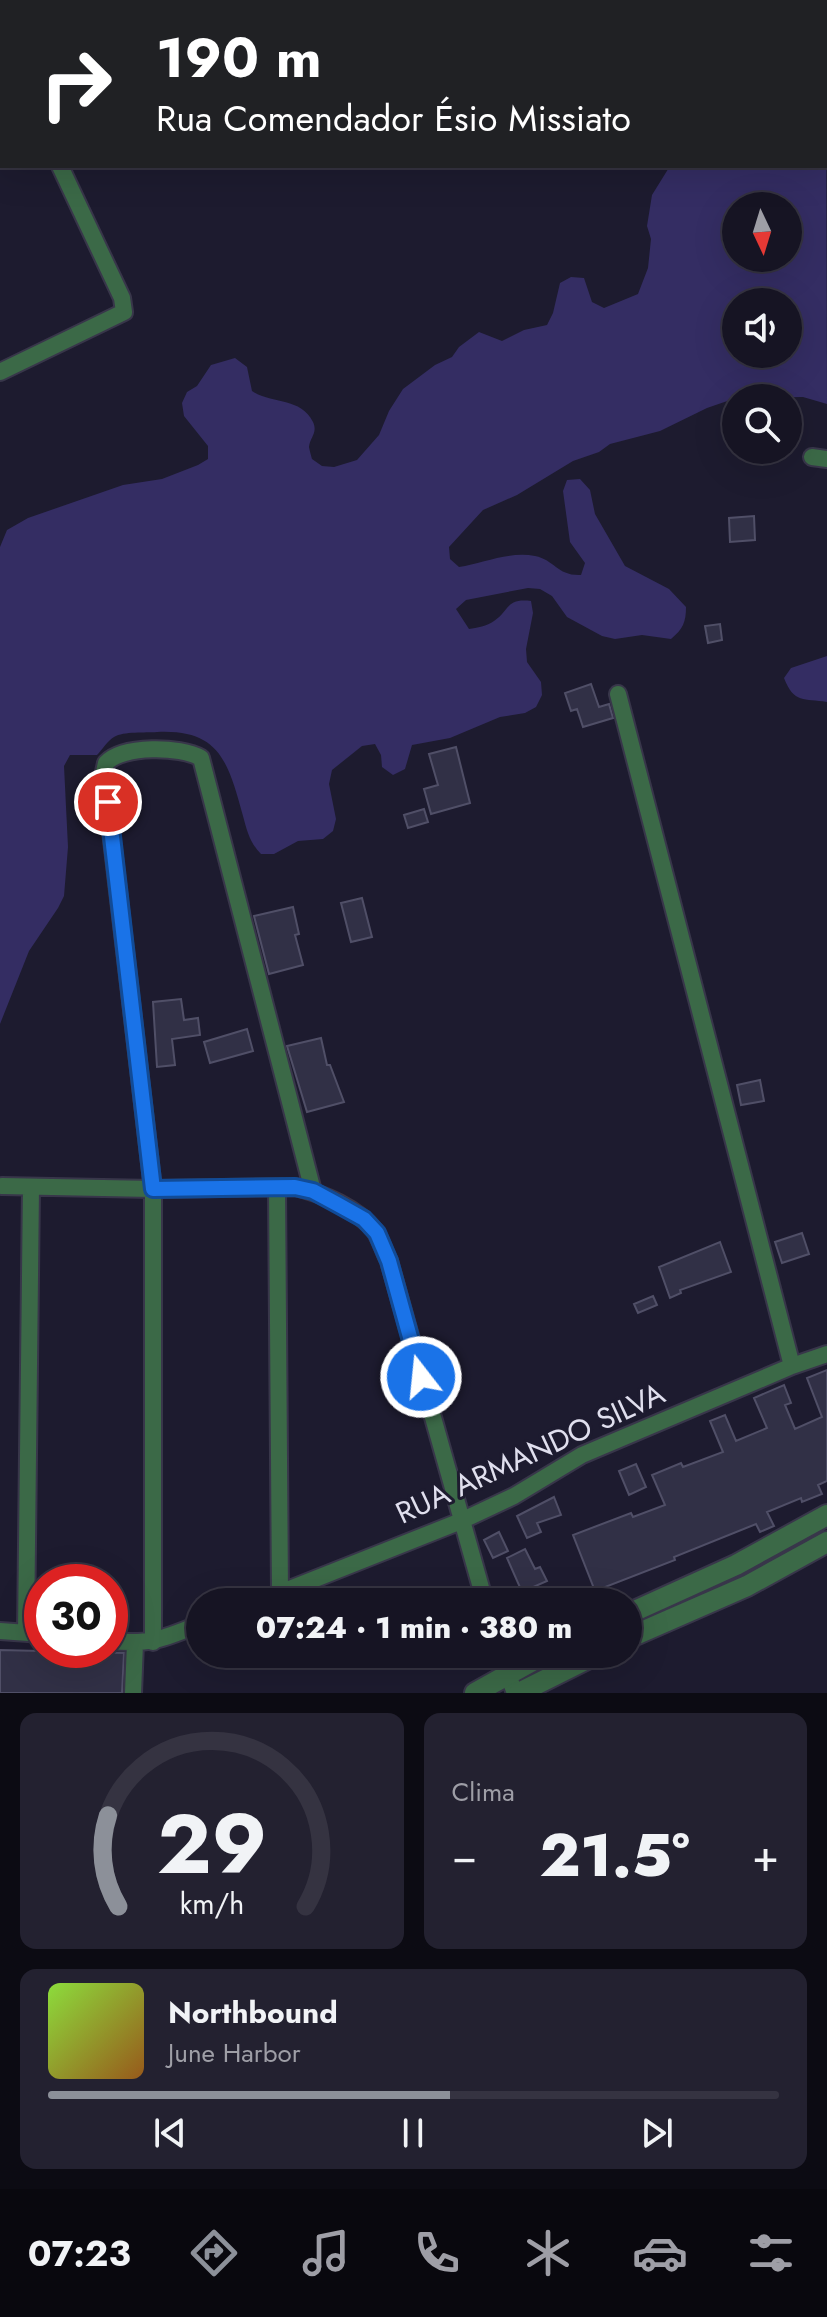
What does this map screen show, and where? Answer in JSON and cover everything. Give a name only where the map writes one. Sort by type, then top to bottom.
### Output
[{"type":"street","points":[[0,372],[124,312],[122,298],[61,168]]},
{"type":"street","points":[[618,694],[792,1366]]},
{"type":"street","points":[[153,1642],[153,1189],[104,772],[106,763],[122,752],[179,749],[201,758],[313,1191]]},
{"type":"street","points":[[2,1186],[153,1189],[295,1187],[313,1191],[364,1219],[377,1233],[389,1261],[481,1588]]},
{"type":"street","points":[[31,1187],[34,1564]]},
{"type":"street","points":[[277,1188],[280,1588]]},
{"type":"street","name":"RUA ARMANDO SILVA","points":[[293,1588],[461,1521],[514,1496],[582,1455],[827,1354]]},
{"type":"street","points":[[642,1608],[736,1565],[827,1515]]},
{"type":"street","points":[[642,1632],[747,1586],[827,1542]]},
{"type":"street","points":[[736,1565],[747,1586]]},
{"type":"street","points":[[128,1642],[153,1642],[186,1629]]},
{"type":"street","points":[[0,1631],[24,1632]]},
{"type":"street","points":[[133,1693],[135,1643]]},
{"type":"street","points":[[506,1668],[513,1687]]},
{"type":"street","points":[[513,1687],[531,1668]]},
{"type":"street","points":[[475,1693],[513,1687],[561,1668]]},
{"type":"shaded area","points":[[669,168],[826,168],[827,404],[802,397],[802,384],[722,384],[722,403],[660,431],[610,444],[599,452],[573,461],[517,495],[483,510],[449,547],[450,559],[459,567],[506,556],[526,555],[542,558],[566,573],[581,575],[585,563],[570,542],[563,491],[567,480],[580,479],[590,490],[595,514],[625,566],[669,589],[686,607],[683,625],[675,635],[671,639],[642,635],[615,639],[602,636],[567,617],[552,596],[540,589],[528,588],[466,600],[456,609],[469,629],[491,623],[517,601],[531,601],[533,613],[526,649],[527,662],[541,682],[542,695],[536,707],[525,713],[500,717],[450,738],[412,745],[405,769],[393,775],[382,767],[381,755],[375,744],[362,746],[332,770],[329,784],[336,819],[333,831],[323,839],[298,841],[274,854],[261,854],[254,846],[226,765],[208,743],[195,736],[157,732],[123,734],[112,738],[97,755],[70,755],[64,766],[68,847],[64,896],[29,951],[0,1024],[0,547],[7,530],[28,518],[123,485],[162,479],[208,459],[208,446],[184,416],[182,403],[187,392],[197,386],[211,365],[235,358],[247,367],[252,391],[301,408],[308,414],[315,429],[309,447],[312,459],[322,466],[334,467],[357,460],[379,435],[403,389],[435,365],[452,357],[459,347],[479,332],[502,341],[524,330],[547,325],[560,283],[571,277],[584,278],[592,302],[604,308],[638,294],[648,268],[651,239],[647,226],[652,195]]},
{"type":"shaded area","points":[[827,656],[827,702],[796,696],[784,678],[791,668]]},
{"type":"building","points":[[754,516],[755,540],[730,542],[729,518]]},
{"type":"building","points":[[720,624],[722,640],[708,643],[705,626]]},
{"type":"building","points":[[591,684],[599,707],[609,704],[613,718],[583,727],[577,709],[571,711],[565,693]]},
{"type":"building","points":[[456,747],[470,803],[431,814],[424,789],[438,785],[429,754]]},
{"type":"building","points":[[424,809],[428,822],[408,828],[404,815]]},
{"type":"building","points":[[362,898],[372,937],[351,942],[341,903]]},
{"type":"building","points":[[293,907],[299,934],[295,935],[303,965],[269,974],[254,916]]},
{"type":"building","points":[[181,999],[184,1020],[198,1018],[200,1035],[172,1039],[175,1065],[157,1067],[153,1002]]},
{"type":"building","points":[[247,1029],[253,1051],[210,1063],[204,1042]]},
{"type":"building","points":[[321,1038],[327,1065],[330,1065],[344,1102],[307,1112],[287,1046]]},
{"type":"building","points":[[760,1080],[764,1101],[741,1105],[737,1085]]},
{"type":"building","points":[[802,1233],[809,1254],[782,1263],[775,1242]]},
{"type":"building","points":[[720,1242],[731,1272],[680,1290],[681,1293],[670,1298],[659,1267]]},
{"type":"building","points":[[653,1296],[657,1305],[638,1313],[634,1304]]},
{"type":"building","points":[[827,1370],[827,1481],[818,1485],[822,1494],[802,1502],[801,1498],[767,1512],[774,1526],[760,1532],[756,1524],[674,1557],[675,1560],[603,1588],[594,1588],[573,1535],[631,1513],[633,1517],[665,1505],[652,1475],[681,1463],[683,1467],[723,1452],[710,1421],[725,1415],[736,1441],[767,1428],[754,1398],[784,1385],[791,1403],[785,1405],[795,1429],[822,1417],[807,1378]]},
{"type":"building","points":[[636,1464],[646,1487],[629,1495],[619,1471]]},
{"type":"building","points":[[554,1497],[561,1515],[537,1523],[541,1532],[527,1538],[517,1516]]},
{"type":"building","points":[[499,1532],[508,1551],[493,1558],[484,1540]]},
{"type":"building","points":[[525,1549],[535,1569],[540,1567],[547,1581],[531,1588],[520,1588],[507,1558]]},
{"type":"building","points":[[0,1650],[24,1651],[24,1668],[123,1668],[122,1693],[0,1693]]},
{"type":"route","points":[[108,802],[153,1189],[295,1187],[313,1191],[364,1219],[377,1233],[389,1261],[421,1377]]}]
